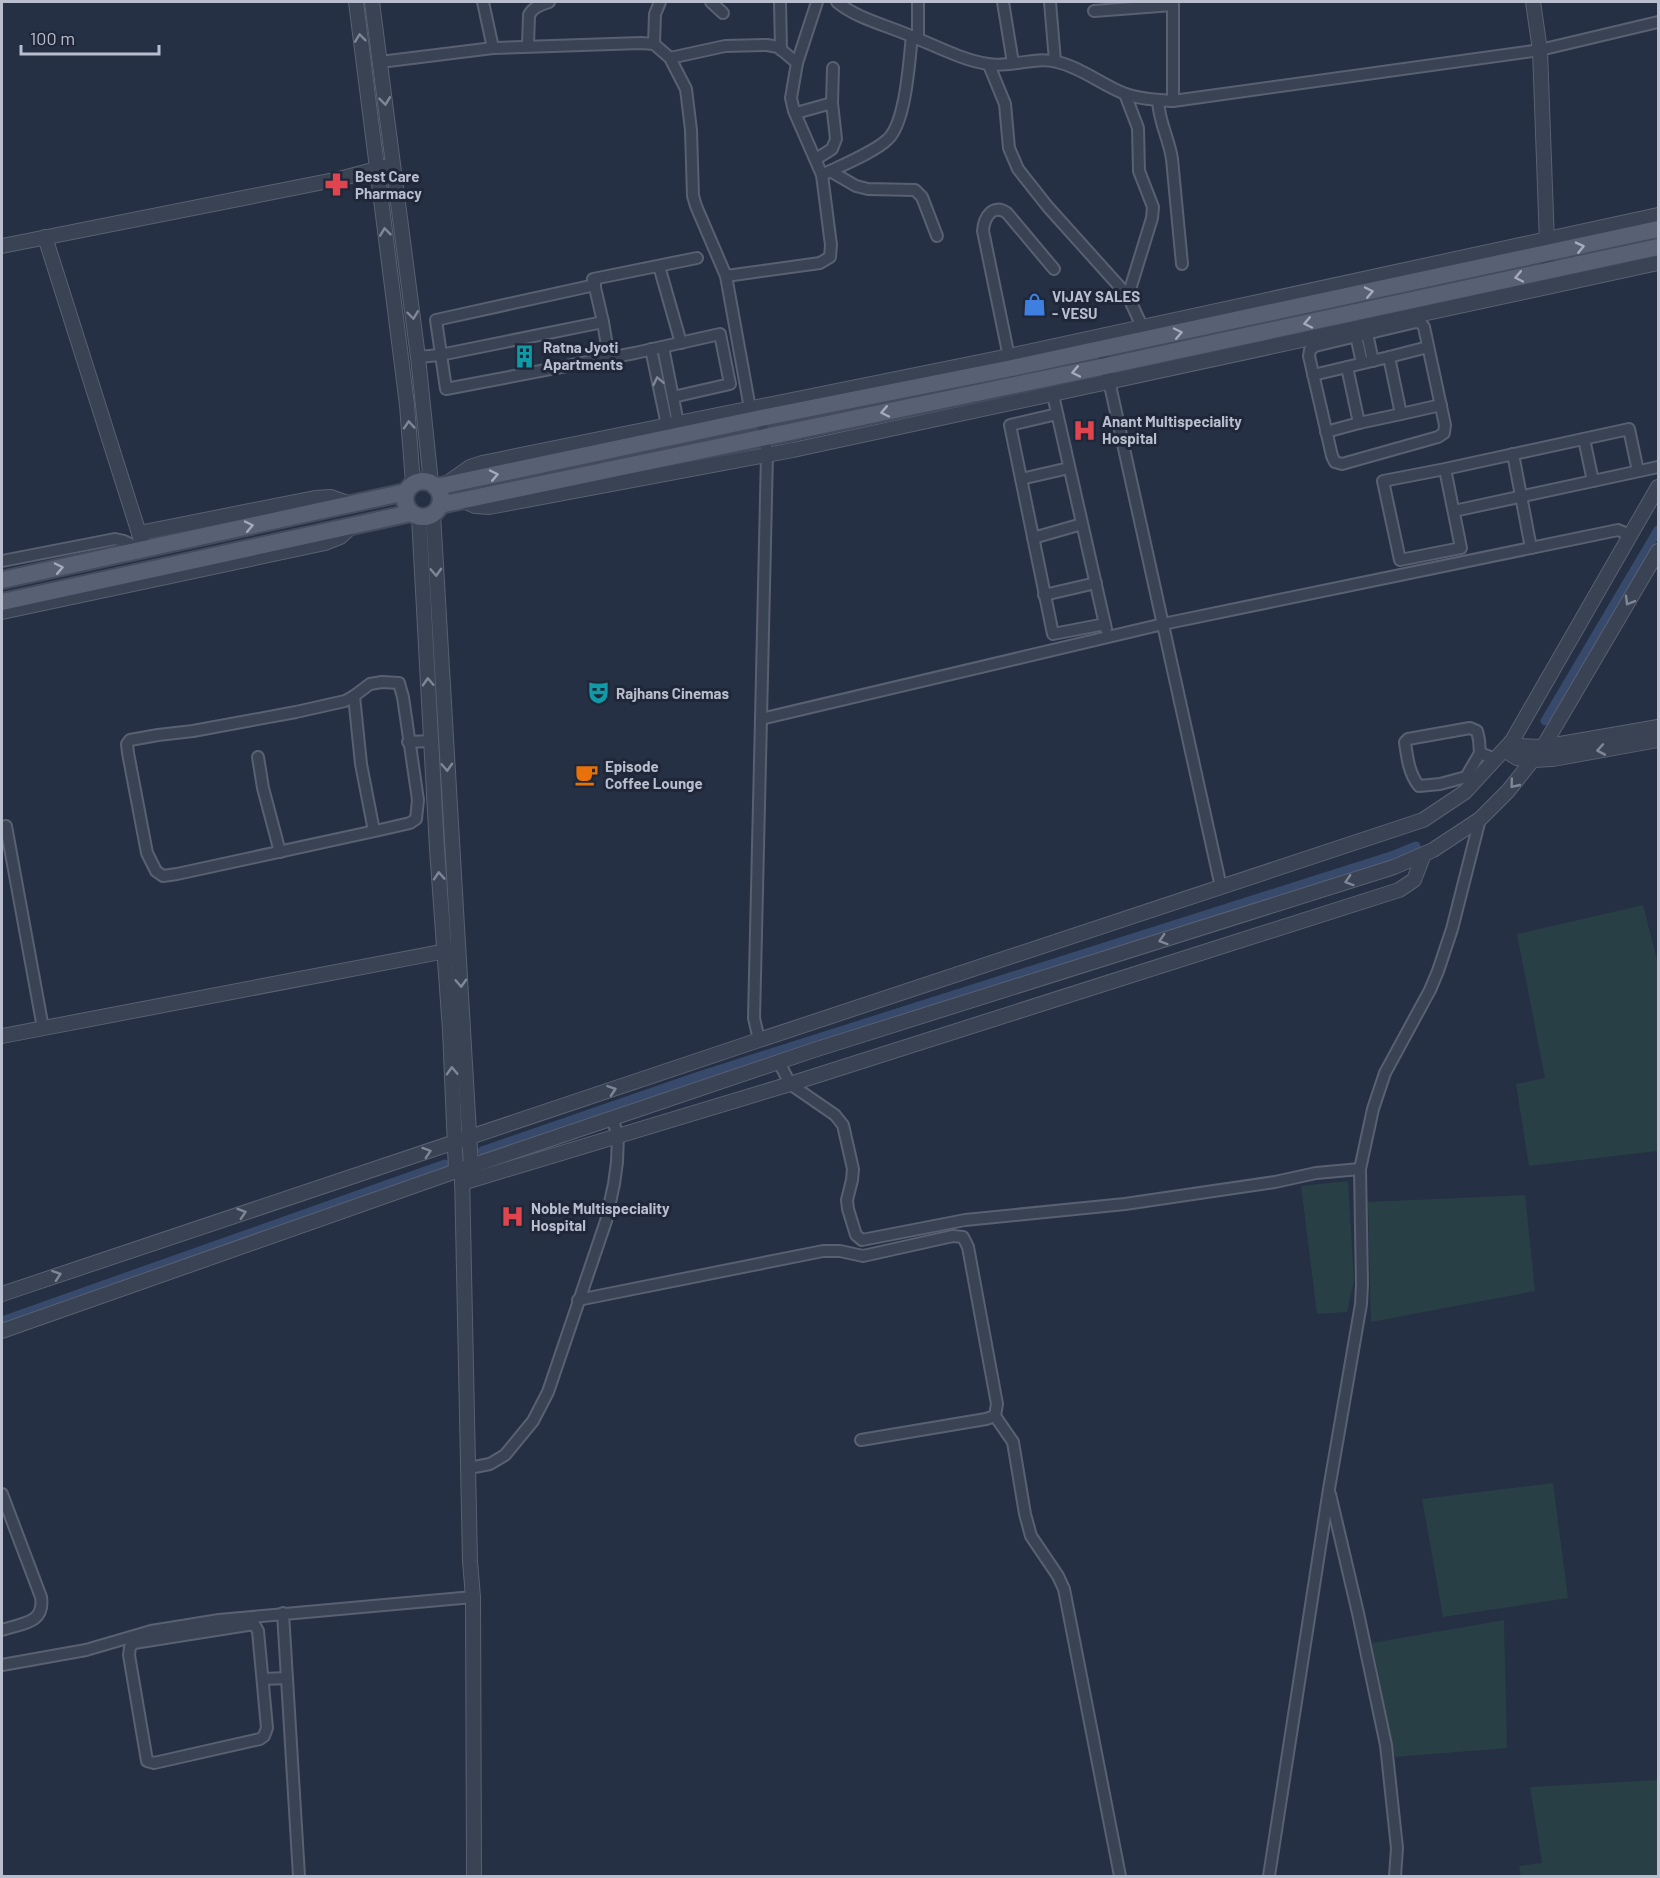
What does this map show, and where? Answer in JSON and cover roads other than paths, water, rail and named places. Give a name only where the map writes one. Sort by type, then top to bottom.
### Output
[{"type":"main road","points":[[2,580],[142,544],[351,504],[409,488],[425,481],[437,485],[1010,362],[1102,348],[1145,333],[1547,255],[1659,229]]},
{"type":"main road","points":[[2,602],[426,512],[461,500],[764,437],[1108,374],[1547,255],[1659,247]]},
{"type":"main road","points":[[426,512],[441,498],[437,485]]},
{"type":"main road","points":[[409,488],[405,504],[426,512]]},
{"type":"street","points":[[356,2],[407,405],[409,488]]},
{"type":"street","points":[[372,2],[437,485],[482,463],[673,424],[755,416]]},
{"type":"street","points":[[483,2],[493,48]]},
{"type":"street","points":[[528,45],[529,15],[536,7],[549,2]]},
{"type":"street","points":[[711,2],[723,13]]},
{"type":"street","points":[[780,2],[782,50]]},
{"type":"street","points":[[817,2],[797,63],[791,98],[795,113],[816,159],[826,173],[856,186],[868,189],[915,190],[922,197],[937,236]]},
{"type":"street","points":[[837,2],[855,14],[940,49],[989,65],[1055,61],[1125,94],[1173,101],[1540,50],[1659,22]]},
{"type":"street","points":[[826,173],[881,145],[894,133],[901,112],[915,37],[918,2]]},
{"type":"street","points":[[1003,2],[1012,63]]},
{"type":"street","points":[[1050,2],[1055,61]]},
{"type":"street","points":[[1533,2],[1540,50],[1547,255],[1659,215]]},
{"type":"street","points":[[654,44],[656,3]]},
{"type":"street","points":[[1094,11],[1173,3],[1173,101]]},
{"type":"street","points":[[380,62],[528,45],[641,43],[654,44],[670,58],[683,81],[688,97],[692,186],[696,206],[726,276],[755,416],[764,437],[767,454],[754,1018],[759,1040]]},
{"type":"street","points":[[670,58],[737,45],[773,45],[797,63]]},
{"type":"street","points":[[989,65],[1005,104],[1009,148],[1018,169],[1048,207],[1128,297],[1145,333],[1010,362],[983,231],[984,220],[989,214],[1003,209],[1054,268]]},
{"type":"street","points":[[816,159],[832,149],[834,145],[836,133],[832,103],[833,68]]},
{"type":"street","points":[[1125,94],[1138,128],[1139,171],[1153,212],[1128,297]]},
{"type":"street","points":[[1158,100],[1160,120],[1173,159],[1182,264]]},
{"type":"street","points":[[795,113],[832,103]]},
{"type":"street","points":[[2,246],[339,179],[393,165]]},
{"type":"street","points":[[726,276],[820,263],[830,257],[826,173]]},
{"type":"street","points":[[2,561],[115,539],[142,544],[45,237]]},
{"type":"street","points":[[609,358],[594,279],[697,258]]},
{"type":"street","points":[[461,500],[475,506],[489,507],[767,454],[1053,395],[1108,374],[1361,332],[1416,322],[1421,323],[1424,327],[1441,405],[1445,425],[1444,433],[1438,437],[1342,464],[1335,462],[1332,456],[1326,432],[1309,356],[1310,350],[1315,346],[1361,332],[1659,263]]},
{"type":"street","points":[[659,266],[681,343]]},
{"type":"street","points":[[595,285],[435,320],[446,389],[720,334],[730,384],[673,396]]},
{"type":"street","points":[[418,357],[440,355],[603,322]]},
{"type":"street","points":[[1361,332],[1367,362]]},
{"type":"street","points":[[663,347],[673,396],[673,424]]},
{"type":"street","points":[[1313,375],[1428,347]]},
{"type":"street","points":[[1102,348],[1221,887]]},
{"type":"street","points":[[651,349],[673,424]]},
{"type":"street","points":[[1389,357],[1401,414]]},
{"type":"street","points":[[1347,367],[1359,423]]},
{"type":"street","points":[[1053,395],[1108,637]]},
{"type":"street","points":[[1326,432],[1441,405]]},
{"type":"street","points":[[1057,414],[1010,425],[1044,595],[1053,634],[1105,624]]},
{"type":"street","points":[[1445,469],[1461,548],[1400,560],[1383,481],[1629,429],[1642,472]]},
{"type":"street","points":[[1584,439],[1593,481]]},
{"type":"street","points":[[1513,454],[1532,548]]},
{"type":"street","points":[[1454,511],[1523,500],[1659,466]]},
{"type":"street","points":[[1021,479],[1069,468]]},
{"type":"street","points":[[1523,500],[1593,481],[1642,472],[1659,472]]},
{"type":"street","points":[[2,1294],[1423,820],[1465,792],[1504,750],[1659,487]]},
{"type":"street","points":[[426,512],[432,759],[455,1143],[463,1173]]},
{"type":"street","points":[[426,512],[459,949],[469,1138],[463,1173],[470,1561],[473,1597],[474,1876]]},
{"type":"street","points":[[1033,538],[1082,524]]},
{"type":"street","points":[[2,612],[325,543],[340,537],[352,526]]},
{"type":"street","points":[[761,719],[1163,624],[1618,530],[1630,535]]},
{"type":"street","points":[[2,1331],[463,1173],[612,1118],[779,1062],[1394,867],[1433,850],[1480,819],[1508,791],[1543,747],[1659,551]]},
{"type":"street","points":[[1044,595],[1096,584]]},
{"type":"street","points":[[399,683],[418,800],[416,819],[410,823],[163,876],[156,870],[147,853],[127,744],[130,740],[275,716],[354,696],[370,684],[399,683]]},
{"type":"street","points":[[354,696],[361,764],[374,831]]},
{"type":"street","points":[[1480,753],[1521,746],[1543,747],[1659,727]]},
{"type":"street","points":[[1470,728],[1476,731],[1480,753],[1466,777],[1440,784],[1419,786],[1408,763],[1405,742],[1408,739],[1470,728]]},
{"type":"street","points":[[1504,750],[1517,758],[1553,759],[1659,740]]},
{"type":"street","points":[[408,742],[431,741]]},
{"type":"street","points":[[258,757],[263,788],[280,852]]},
{"type":"street","points":[[412,762],[432,759]]},
{"type":"street","points":[[1269,1876],[1329,1489],[1362,1294],[1360,1169],[1372,1109],[1380,1085],[1430,990],[1446,946],[1480,819]]},
{"type":"street","points":[[6,826],[43,1028]]},
{"type":"street","points":[[463,1173],[618,1136],[790,1084],[1399,890],[1414,880],[1424,854]]},
{"type":"street","points":[[2,1036],[459,949]]},
{"type":"street","points":[[779,1062],[790,1084],[835,1115],[843,1125],[853,1169],[847,1200],[848,1209],[854,1232],[862,1240],[966,1220],[1125,1204],[1275,1182],[1316,1173],[1360,1169]]},
{"type":"street","points":[[469,1468],[490,1464],[505,1455],[539,1413],[548,1392],[607,1215],[616,1174],[618,1136],[612,1118]]},
{"type":"street","points":[[578,1300],[823,1251],[840,1251],[863,1256],[959,1235],[963,1237],[968,1247],[997,1404],[995,1416],[1013,1442],[1031,1536],[1064,1589],[1120,1876]]},
{"type":"street","points":[[861,1440],[995,1416]]},
{"type":"street","points":[[1329,1489],[1386,1745],[1397,1848],[1395,1876]]},
{"type":"street","points":[[2,1494],[42,1604],[39,1616],[33,1620],[2,1630]]},
{"type":"street","points":[[2,1665],[86,1650],[152,1630],[205,1627],[254,1624],[257,1626],[267,1728],[264,1736],[260,1739],[154,1763],[147,1761],[129,1655],[130,1647],[134,1643],[205,1627],[283,1613],[473,1597]]},
{"type":"street","points":[[283,1613],[299,1876]]},
{"type":"street","points":[[263,1679],[286,1678]]},
{"type":"waterway","points":[[1545,721],[1658,530]]},
{"type":"waterway","points":[[482,1151],[699,1076],[1394,855],[1416,846]]},
{"type":"waterway","points":[[2,1321],[445,1164]]},
{"type":"place","name":"Best Care Pharmacy","points":[[337,185]]},
{"type":"place","name":"VIJAY SALES - VESU","points":[[1034,305]]},
{"type":"place","name":"Ratna Jyoti Apartments","points":[[525,356]]},
{"type":"place","name":"Anant Multispeciality Hospital","points":[[1084,430]]},
{"type":"place","name":"Rajhans Cinemas","points":[[598,693]]},
{"type":"place","name":"Episode Coffee Lounge","points":[[587,775]]},
{"type":"place","name":"Noble Multispeciality Hospital","points":[[513,1217]]}]
